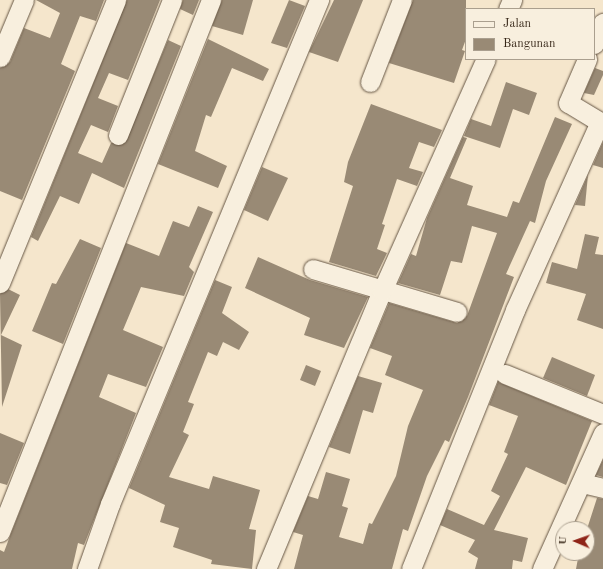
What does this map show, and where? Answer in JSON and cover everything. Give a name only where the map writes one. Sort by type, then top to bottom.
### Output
[{"type":"street","points":[[0,57],[24,0]]},
{"type":"street","points":[[0,283],[116,0]]},
{"type":"street","points":[[118,135],[172,0]]},
{"type":"street","points":[[0,532],[211,0]]},
{"type":"street","points":[[88,569],[110,504],[319,0]]},
{"type":"street","points":[[370,82],[402,0]]},
{"type":"street","points":[[595,42],[603,23]]},
{"type":"street","points":[[266,569],[382,291],[486,60]]},
{"type":"street","points":[[411,569],[515,310],[601,123],[568,103],[587,60]]},
{"type":"street","points":[[314,269],[382,291],[457,312]]},
{"type":"street","points":[[505,374],[603,414]]},
{"type":"street","points":[[542,569],[582,483],[603,433]]},
{"type":"street","points":[[582,483],[603,488]]},
{"type":"building","points":[[36,0],[104,0],[96,21],[80,16],[61,64],[75,71],[22,200],[0,191],[0,68],[10,62],[24,28],[50,38],[60,13]]},
{"type":"building","points":[[127,0],[160,0],[128,80],[109,73],[98,98],[118,106],[108,132],[91,125],[78,153],[102,163],[111,143],[125,143],[168,40],[181,46],[124,188],[92,173],[79,204],[60,196],[38,241],[31,237]]},
{"type":"building","points":[[183,0],[199,0],[193,15],[180,9]]},
{"type":"building","points":[[222,0],[253,0],[243,35],[212,26]]},
{"type":"building","points":[[289,0],[305,6],[287,48],[271,43]]},
{"type":"building","points":[[334,0],[363,0],[338,62],[309,52]]},
{"type":"building","points":[[413,0],[466,0],[465,42],[462,50],[465,51],[454,83],[389,63]]},
{"type":"building","points":[[208,39],[269,69],[263,81],[232,68],[211,117],[206,115],[195,151],[227,166],[218,188],[158,164]]},
{"type":"building","points":[[595,68],[603,71],[603,75],[594,95],[584,93]]},
{"type":"building","points":[[506,82],[537,93],[529,115],[513,109],[500,148],[464,136],[471,119],[491,126]]},
{"type":"building","points":[[371,104],[442,130],[434,147],[419,142],[409,168],[423,172],[417,186],[397,179],[382,224],[385,225],[377,249],[387,253],[376,276],[329,262],[353,186],[344,182],[348,162]]},
{"type":"building","points":[[555,117],[572,124],[546,181],[535,223],[530,221],[506,274],[514,277],[468,397],[449,442],[445,440],[427,476],[408,531],[403,529],[392,569],[294,569],[303,535],[293,532],[308,496],[318,499],[326,472],[350,479],[342,506],[348,508],[339,537],[363,544],[369,523],[372,524],[396,476],[408,426],[423,390],[385,375],[392,356],[370,348],[389,303],[457,323],[467,316],[497,233],[472,226],[462,263],[451,261],[440,295],[398,283],[411,254],[416,256],[427,218],[463,137],[467,138],[450,178],[473,186],[467,205],[507,217],[513,201],[519,203]]},
{"type":"building","points":[[603,142],[603,168],[593,165]]},
{"type":"building","points":[[262,167],[288,178],[268,221],[244,210]]},
{"type":"building","points":[[588,175],[585,206],[575,205]]},
{"type":"building","points":[[198,206],[213,212],[189,267],[194,272],[184,296],[141,287],[123,330],[163,347],[146,387],[108,374],[99,397],[136,413],[84,545],[78,543],[72,569],[0,569],[0,550],[4,552],[126,243],[159,256],[173,221],[189,227]]},
{"type":"building","points":[[585,234],[599,237],[595,254],[603,255],[603,329],[577,320],[586,294],[546,283],[552,262],[577,269]]},
{"type":"building","points":[[80,239],[101,248],[63,344],[32,331],[52,283],[56,284]]},
{"type":"building","points":[[258,257],[310,280],[368,297],[344,348],[304,335],[310,318],[245,288]]},
{"type":"building","points":[[215,280],[232,287],[222,313],[249,332],[239,350],[223,342],[217,356],[208,352],[188,402],[194,404],[183,432],[189,435],[169,477],[209,489],[213,476],[260,490],[249,529],[256,530],[252,569],[211,564],[212,560],[173,547],[179,528],[160,522],[165,505],[129,488]]},
{"type":"building","points":[[8,289],[20,295],[1,335],[22,345],[2,407],[0,294]]},
{"type":"building","points":[[552,357],[595,375],[587,396],[543,378]]},
{"type":"building","points":[[306,365],[321,371],[315,386],[300,380]]},
{"type":"building","points":[[358,376],[382,383],[373,413],[363,410],[350,454],[329,447]]},
{"type":"building","points":[[498,382],[592,421],[566,485],[526,467],[494,530],[528,538],[522,562],[513,560],[512,569],[475,569],[478,558],[468,552],[475,540],[440,525],[447,509],[484,525],[500,496],[491,491],[508,454],[504,452],[518,416],[489,405]]},
{"type":"building","points":[[0,433],[24,443],[7,485],[0,483]]},
{"type":"building","points":[[603,460],[603,477],[596,475]]},
{"type":"building","points":[[597,498],[603,499],[603,569],[576,569],[578,561],[595,561],[595,521],[590,521]]}]
